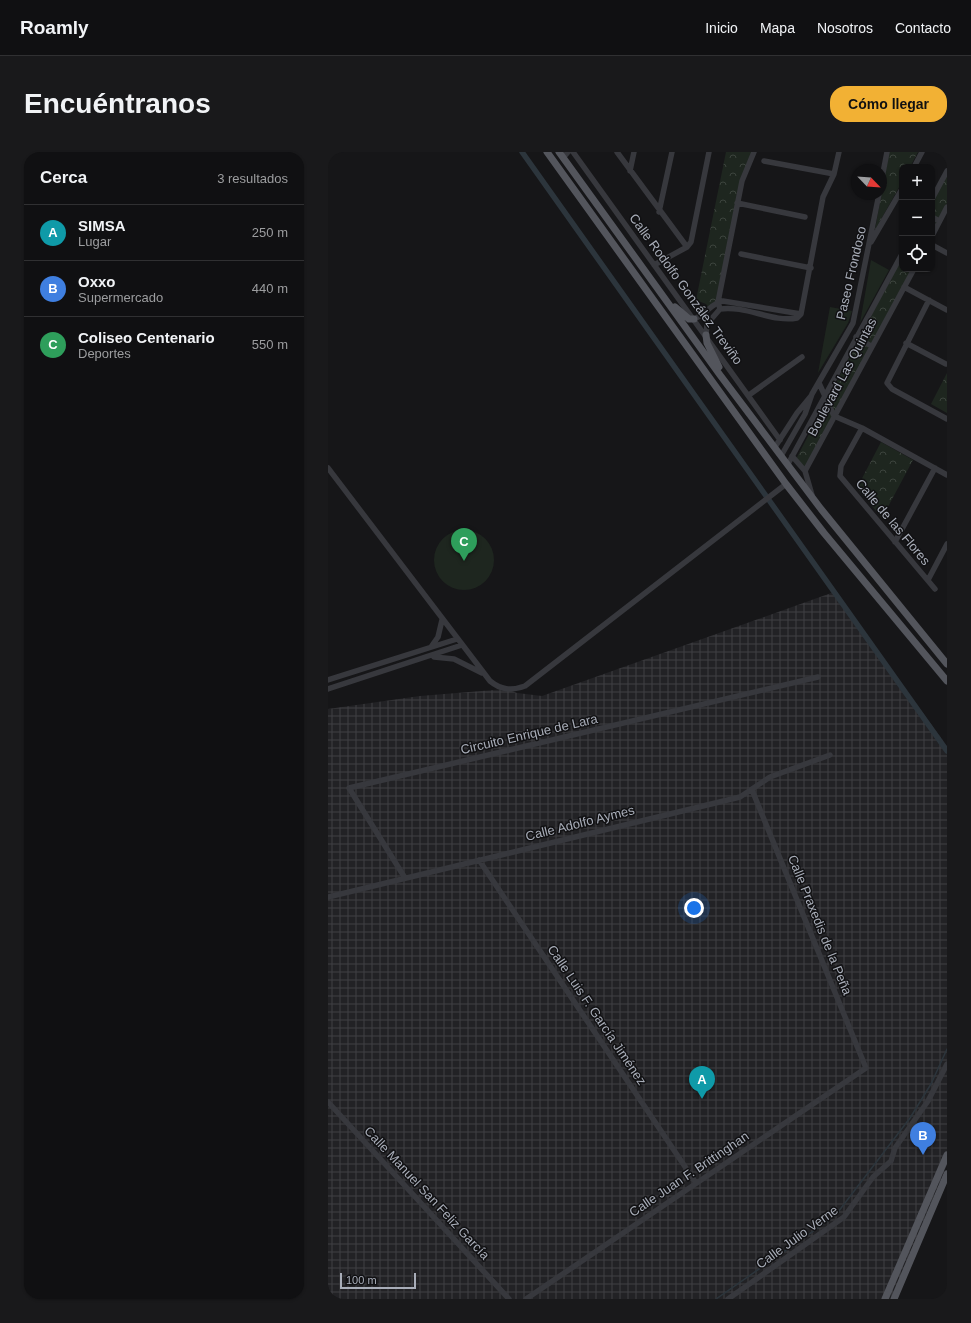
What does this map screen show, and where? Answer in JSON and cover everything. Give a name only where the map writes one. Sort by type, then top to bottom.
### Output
[{"type":"main road","points":[[547,152],[786,484],[824,533],[947,681]]},
{"type":"main road","points":[[564,154],[720,375],[813,499],[947,664]]},
{"type":"main road","points":[[670,304],[689,319],[694,319]]},
{"type":"main road","points":[[706,335],[707,343],[719,367],[720,375]]},
{"type":"main road","points":[[931,644],[947,660]]},
{"type":"main road","points":[[885,1299],[947,1155]]},
{"type":"main road","points":[[894,1299],[947,1174]]},
{"type":"main road","points":[[894,1279],[901,1282]]},
{"type":"street","name":"Calle Rodolfo González Treviño","points":[[573,152],[780,440]]},
{"type":"street","points":[[617,152],[659,212],[687,248]]},
{"type":"street","points":[[630,171],[634,152]]},
{"type":"street","points":[[659,212],[672,152]]},
{"type":"street","points":[[654,265],[687,248],[691,242],[709,152]]},
{"type":"street","points":[[720,310],[718,302],[737,203],[742,181],[754,152]]},
{"type":"street","points":[[706,335],[707,324],[720,310],[732,308],[786,318],[797,318],[801,314],[824,197],[834,174],[839,152]]},
{"type":"street","points":[[885,164],[887,152]]},
{"type":"street","points":[[916,164],[922,152]]},
{"type":"street","points":[[764,161],[834,174]]},
{"type":"street","points":[[935,193],[947,171]]},
{"type":"street","points":[[869,246],[899,194]]},
{"type":"street","name":"Paseo Frondoso","points":[[775,448],[792,419],[819,383],[853,323],[878,200]]},
{"type":"street","points":[[737,203],[805,217]]},
{"type":"street","points":[[935,230],[947,207]]},
{"type":"street","points":[[935,219],[939,221]]},
{"type":"street","points":[[935,247],[947,253]]},
{"type":"street","points":[[741,254],[811,268]]},
{"type":"street","name":"Boulevard Las Quintas","points":[[788,464],[899,259]]},
{"type":"street","name":"Boulevard Las Quintas","points":[[805,471],[871,346],[912,272]]},
{"type":"street","points":[[904,287],[947,310]]},
{"type":"street","points":[[929,300],[887,380],[888,386],[892,389],[947,419]]},
{"type":"street","points":[[694,319],[700,317],[718,302],[728,301],[801,314]]},
{"type":"street","points":[[856,337],[871,346]]},
{"type":"street","points":[[906,343],[946,364]]},
{"type":"street","points":[[749,395],[802,357]]},
{"type":"street","points":[[819,383],[834,416],[862,428],[947,475]]},
{"type":"street","name":"Paseo Frondoso","points":[[781,456],[800,423],[812,394]]},
{"type":"street","points":[[792,419],[800,423]]},
{"type":"street","name":"Calle de las Flores","points":[[862,428],[841,466],[840,476],[935,589]]},
{"type":"street","points":[[786,430],[794,434]]},
{"type":"street","points":[[792,456],[805,471],[813,499]]},
{"type":"street","points":[[328,468],[485,675],[497,687],[507,690],[525,686],[786,484]]},
{"type":"street","points":[[895,542],[935,468]]},
{"type":"street","points":[[928,580],[947,544]]},
{"type":"street","points":[[431,647],[441,632],[442,620]]},
{"type":"street","points":[[328,680],[457,639]]},
{"type":"street","points":[[328,689],[430,657],[462,645]]},
{"type":"street","points":[[430,657],[454,659],[485,675]]},
{"type":"street","name":"Circuito Enrique de Lara","points":[[405,878],[349,788],[818,677]]},
{"type":"street","name":"Calle Adolfo Aymes","points":[[328,896],[740,796],[752,790],[770,777],[830,755]]},
{"type":"street","name":"Calle Praxedis de la Peña","points":[[752,790],[866,1068]]},
{"type":"street","name":"Calle Luis F. García Jiménez","points":[[479,860],[696,1183]]},
{"type":"street","name":"Calle Julio Verne","points":[[728,1299],[844,1217],[874,1177],[891,1161],[895,1148],[928,1101],[947,1064]]},
{"type":"street","name":"Calle Juan F. Brittinghan","points":[[526,1299],[866,1068]]},
{"type":"street","name":"Calle Manuel San Feliz García","points":[[328,1102],[509,1299]]},
{"type":"shaded area","points":[[834,592],[947,746],[947,1165],[891,1299],[328,1299],[328,709],[420,696],[506,689],[517,693],[542,696]]},
{"type":"green space","points":[[726,152],[753,152],[741,181],[717,301],[709,308],[706,304],[696,300]]},
{"type":"green space","points":[[889,152],[918,152],[912,164],[899,164],[899,187],[875,230],[880,200],[887,200],[887,164]]},
{"type":"green space","points":[[947,174],[947,203],[935,225],[935,200],[935,196]]},
{"type":"green space","points":[[871,260],[889,270],[860,323]]},
{"type":"green space","points":[[899,263],[899,272],[910,272],[805,468],[796,459]]},
{"type":"green space","points":[[830,307],[852,311],[848,323],[818,373]]},
{"type":"green space","points":[[947,373],[947,413],[931,404]]},
{"type":"green space","points":[[881,442],[913,460],[882,518],[857,488]]},
{"type":"green space","points":[[464,530],[480,535],[485,539],[489,544],[494,560],[489,576],[485,581],[480,585],[464,590],[448,585],[443,581],[439,576],[434,560],[439,544],[443,539],[448,535]]},
{"type":"waterway","points":[[522,152],[947,751]]},
{"type":"waterway","points":[[716,1299],[835,1216],[910,1118],[931,1084],[947,1049]]},
{"type":"place","name":"Coliseo Centenario","points":[[464,561]]},
{"type":"place","name":"SIMSA","points":[[702,1099]]},
{"type":"place","name":"Oxxo","points":[[923,1155]]}]
